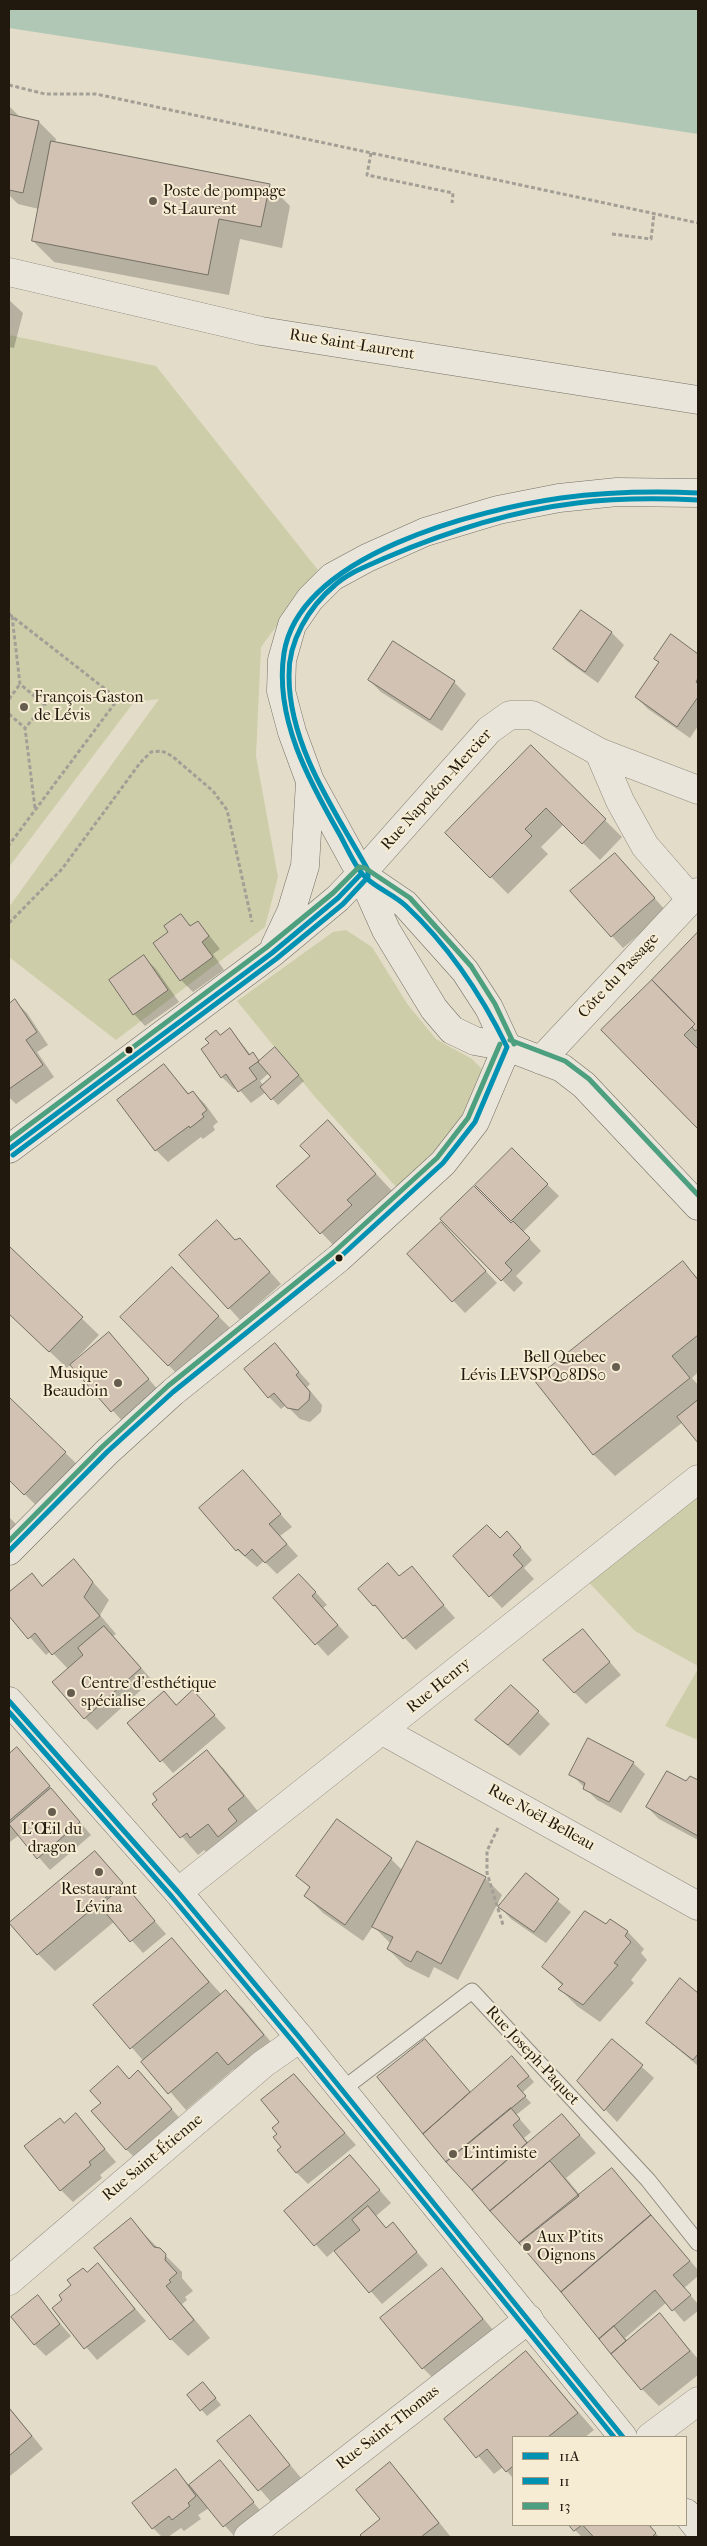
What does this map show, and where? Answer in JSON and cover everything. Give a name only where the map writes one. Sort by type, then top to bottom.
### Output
[{"type":"street","name":"Rue Saint-Laurent","points":[[9,272],[261,331],[698,400]]},
{"type":"street","points":[[698,493],[617,492],[559,498],[498,510],[425,532],[367,558],[332,577],[310,599],[292,625],[282,660],[281,690],[292,732],[310,781],[362,874],[386,930],[434,1009],[452,1030],[476,1041],[507,1047],[562,1068],[584,1086],[698,1206]]},
{"type":"street","name":"Rue Napoléon-Mercier","points":[[9,1150],[272,953],[338,898],[362,874],[489,730],[510,715],[532,715],[599,752],[698,790]]},
{"type":"street","points":[[599,752],[620,801],[645,846],[695,895]]},
{"type":"street","points":[[272,953],[291,912],[305,866],[309,829],[310,781]]},
{"type":"street","points":[[9,1552],[106,1452],[173,1392],[339,1258],[444,1163],[474,1122],[507,1047],[489,1008],[465,971],[405,904],[362,874]]},
{"type":"street","name":"Côte du Passage","points":[[541,1060],[695,895]]},
{"type":"street","name":"Rue Henry","points":[[178,1892],[698,1479]]},
{"type":"street","points":[[9,1701],[178,1892],[300,2038],[529,2319],[621,2436]]},
{"type":"street","name":"Rue Noël-Belleau","points":[[383,1730],[698,1906]]},
{"type":"street","name":"Rue Saint-Étienne","points":[[9,2281],[263,2064],[300,2038]]},
{"type":"street","name":"Rue Saint-Thomas","points":[[248,2537],[529,2319]]},
{"type":"street","points":[[651,2436],[698,2401]]},
{"type":"street","points":[[687,2514],[698,2528]]},
{"type":"lane","name":"Rue Joseph-Paquet","points":[[342,2089],[472,1992],[648,2180],[698,2243]]},
{"type":"path","points":[[9,85],[45,94],[96,94],[698,223]]},
{"type":"path","points":[[371,154],[368,175],[453,194],[452,203]]},
{"type":"path","points":[[612,234],[650,239],[654,214]]},
{"type":"path","points":[[10,615],[20,684],[45,704],[25,728]]},
{"type":"path","points":[[9,845],[118,699],[10,615]]},
{"type":"path","points":[[9,699],[20,684]]},
{"type":"path","points":[[9,714],[25,728],[36,809]]},
{"type":"path","points":[[9,923],[62,869],[140,763],[152,752],[162,752],[172,756],[213,791],[227,810],[253,924]]},
{"type":"path","points":[[503,1925],[487,1872],[487,1851],[511,1802]]},
{"type":"shaded area","points":[[9,9],[698,9],[698,134],[9,28]]},
{"type":"shaded area","points":[[9,335],[156,366],[318,570],[261,647],[256,756],[278,877],[265,927],[116,1040],[9,957],[9,907],[159,699],[134,702],[9,867]]},
{"type":"shaded area","points":[[346,930],[372,947],[408,1005],[436,1039],[472,1059],[482,1069],[479,1093],[461,1127],[398,1189],[315,1097],[237,1001],[333,932]]},
{"type":"shaded area","points":[[698,1479],[698,1666],[635,1631],[579,1572]]},
{"type":"shaded area","points":[[698,1669],[698,1740],[665,1726]]},
{"type":"building","points":[[9,114],[39,121],[23,193],[9,190]]},
{"type":"building","name":"Poste de pompage St-Laurent","points":[[51,141],[270,184],[261,227],[219,219],[208,275],[32,241]]},
{"type":"building","points":[[581,610],[612,632],[585,672],[553,649]]},
{"type":"building","points":[[671,634],[698,654],[698,678],[696,682],[698,684],[698,697],[677,727],[635,697],[659,662],[654,659]]},
{"type":"building","points":[[393,641],[455,681],[430,720],[368,680]]},
{"type":"building","points":[[531,745],[606,819],[582,844],[546,808],[525,829],[532,836],[490,878],[445,833]]},
{"type":"building","points":[[615,853],[655,898],[611,937],[570,891]]},
{"type":"building","points":[[181,914],[190,926],[198,921],[209,936],[202,942],[213,957],[180,981],[153,943],[168,932],[164,926]]},
{"type":"building","points":[[698,932],[698,1029],[695,1031],[692,1027],[695,1024],[652,980]]},
{"type":"building","points":[[144,955],[168,990],[133,1015],[109,980]]},
{"type":"building","points":[[652,980],[695,1024],[684,1035],[698,1049],[698,1129],[601,1030]]},
{"type":"building","points":[[15,999],[37,1032],[26,1040],[43,1065],[9,1089],[9,1004]]},
{"type":"building","points":[[230,1028],[249,1055],[253,1052],[259,1061],[249,1068],[257,1079],[238,1092],[226,1074],[221,1078],[201,1049],[209,1043],[205,1039],[216,1030],[220,1035]]},
{"type":"building","points":[[275,1047],[299,1075],[271,1100],[260,1087],[271,1077],[258,1062]]},
{"type":"building","points":[[164,1064],[188,1094],[193,1091],[207,1110],[202,1114],[204,1117],[155,1151],[117,1100]]},
{"type":"building","points":[[328,1120],[376,1174],[347,1200],[352,1205],[320,1234],[276,1186],[310,1156],[300,1146]]},
{"type":"building","points":[[512,1148],[548,1184],[511,1221],[475,1185]]},
{"type":"building","points":[[474,1186],[511,1223],[513,1221],[530,1238],[505,1263],[512,1270],[501,1281],[440,1219]]},
{"type":"building","points":[[217,1220],[235,1240],[240,1238],[270,1272],[228,1309],[179,1255]]},
{"type":"building","points":[[441,1222],[486,1271],[452,1302],[407,1254]]},
{"type":"building","points":[[9,1246],[83,1317],[49,1352],[9,1314]]},
{"type":"building","name":"Bell Quebec Lévis LEVSPQ08DS0","points":[[683,1261],[698,1280],[698,1335],[672,1356],[690,1378],[593,1455],[534,1380]]},
{"type":"building","points":[[172,1267],[219,1316],[168,1366],[120,1317]]},
{"type":"building","points":[[109,1332],[149,1379],[111,1412],[70,1365]]},
{"type":"building","points":[[275,1343],[299,1372],[296,1375],[310,1392],[309,1400],[298,1410],[287,1408],[274,1393],[268,1398],[244,1369]]},
{"type":"building","points":[[9,1397],[66,1452],[24,1495],[9,1480]]},
{"type":"building","points":[[698,1400],[698,1443],[677,1417]]},
{"type":"building","points":[[243,1470],[281,1514],[269,1524],[287,1544],[265,1563],[252,1549],[245,1556],[238,1549],[236,1551],[199,1508]]},
{"type":"building","points":[[487,1525],[500,1538],[507,1531],[521,1547],[513,1555],[523,1566],[489,1597],[453,1556]]},
{"type":"building","points":[[74,1559],[93,1582],[84,1597],[100,1616],[52,1655],[35,1633],[28,1639],[9,1616],[9,1592],[32,1573],[42,1586]]},
{"type":"building","points":[[388,1563],[399,1576],[412,1566],[444,1605],[403,1639],[375,1605],[373,1606],[358,1589]]},
{"type":"building","points":[[299,1574],[316,1592],[312,1596],[338,1625],[315,1645],[273,1598]]},
{"type":"building","points":[[104,1626],[141,1668],[84,1719],[52,1682],[83,1655],[78,1648]]},
{"type":"building","points":[[583,1629],[610,1662],[574,1693],[543,1660]]},
{"type":"building","points":[[511,1685],[539,1711],[508,1745],[475,1720]]},
{"type":"building","points":[[193,1690],[215,1715],[160,1762],[127,1723],[164,1691],[176,1705]]},
{"type":"building","points":[[588,1738],[634,1762],[609,1802],[583,1789],[585,1783],[569,1775]]},
{"type":"building","points":[[17,1747],[50,1786],[9,1821],[9,1754]]},
{"type":"building","points":[[207,1750],[244,1796],[228,1809],[237,1821],[218,1837],[208,1824],[190,1838],[187,1833],[180,1838],[152,1804],[157,1800],[153,1794]]},
{"type":"building","points":[[667,1771],[686,1781],[690,1776],[698,1780],[698,1836],[646,1807]]},
{"type":"building","points":[[51,1788],[80,1822],[37,1859],[9,1824]]},
{"type":"building","points":[[337,1819],[392,1858],[345,1925],[304,1896],[310,1887],[296,1876]]},
{"type":"building","points":[[417,1841],[486,1877],[441,1964],[417,1951],[411,1962],[387,1949],[393,1937],[372,1927]]},
{"type":"building","points":[[95,1851],[123,1883],[37,1955],[9,1923]]},
{"type":"building","points":[[526,1873],[559,1899],[534,1932],[498,1907]]},
{"type":"building","points":[[125,1885],[155,1921],[130,1942],[100,1906]]},
{"type":"building","points":[[585,1911],[606,1924],[610,1919],[628,1931],[625,1936],[631,1942],[614,1963],[618,1965],[583,2005],[558,1989],[563,1984],[542,1967]]},
{"type":"building","points":[[172,1938],[209,1982],[130,2049],[93,2005]]},
{"type":"building","points":[[680,1978],[698,1993],[698,2054],[693,2060],[646,2023]]},
{"type":"building","points":[[226,1990],[264,2035],[228,2065],[217,2052],[168,2094],[141,2062]]},
{"type":"building","points":[[425,2039],[470,2092],[423,2134],[377,2077]]},
{"type":"building","points":[[612,2039],[643,2065],[604,2111],[577,2081]]},
{"type":"building","points":[[512,2056],[529,2076],[517,2086],[526,2096],[446,2162],[423,2134]]},
{"type":"building","points":[[118,2066],[129,2079],[138,2070],[172,2109],[126,2150],[91,2111],[101,2103],[90,2091]]},
{"type":"building","points":[[294,2074],[345,2133],[296,2173],[277,2150],[281,2147],[273,2137],[277,2134],[272,2128],[279,2122],[261,2100]]},
{"type":"building","points":[[511,2108],[520,2119],[513,2125],[527,2143],[472,2190],[446,2162]]},
{"type":"building","points":[[76,2113],[105,2149],[89,2162],[91,2165],[60,2191],[24,2146],[60,2118],[64,2123]]},
{"type":"building","points":[[562,2114],[580,2135],[490,2211],[472,2190]]},
{"type":"building","points":[[350,2155],[380,2190],[314,2246],[284,2211]]},
{"type":"building","points":[[550,2161],[579,2196],[519,2243],[490,2211]]},
{"type":"building","points":[[612,2168],[651,2215],[561,2292],[519,2243]]},
{"type":"building","points":[[368,2206],[386,2228],[393,2222],[417,2252],[369,2293],[334,2251],[360,2230],[352,2220]]},
{"type":"building","points":[[651,2215],[690,2261],[673,2275],[691,2295],[672,2311],[655,2290],[599,2339],[561,2292]]},
{"type":"building","points":[[131,2218],[154,2247],[160,2248],[166,2254],[165,2260],[177,2273],[169,2280],[171,2282],[166,2286],[194,2320],[170,2340],[94,2248]]},
{"type":"building","points":[[98,2263],[135,2309],[84,2349],[52,2308],[62,2300],[59,2295],[71,2285],[67,2280],[83,2268],[87,2272]]},
{"type":"building","points":[[442,2268],[483,2319],[422,2369],[380,2318]]},
{"type":"building","points":[[38,2295],[60,2324],[34,2345],[11,2317]]},
{"type":"building","points":[[660,2313],[690,2351],[641,2390],[611,2354]]},
{"type":"building","points":[[614,2326],[626,2341],[611,2354],[599,2339]]},
{"type":"building","points":[[526,2351],[578,2413],[549,2436],[512,2436],[512,2467],[506,2472],[487,2449],[476,2458],[444,2419]]},
{"type":"building","points":[[203,2382],[216,2398],[200,2411],[187,2395]]},
{"type":"building","points":[[9,2408],[32,2436],[9,2456]]},
{"type":"building","points":[[250,2415],[290,2465],[258,2491],[217,2441]]},
{"type":"building","points":[[220,2460],[254,2502],[223,2527],[189,2485]]},
{"type":"building","points":[[390,2462],[439,2523],[421,2537],[362,2537],[360,2535],[380,2519],[356,2490]]},
{"type":"building","points":[[176,2469],[196,2496],[188,2503],[190,2506],[172,2520],[169,2516],[152,2529],[132,2503]]},
{"type":"building","points":[[570,2526],[581,2526],[574,2531]]},
{"type":"building","points":[[584,2526],[650,2526],[656,2533],[652,2537],[594,2537]]},
{"type":"transit line","name":"11A","points":[[9,1551],[107,1452],[173,1392],[339,1258],[443,1163],[475,1122],[507,1047],[475,990],[436,937],[406,906],[368,880],[363,874],[353,860],[306,771],[289,725],[282,677],[284,653],[297,618],[322,589],[357,564],[397,543],[441,526],[485,513],[561,498],[595,494],[698,493]]},
{"type":"transit line","name":"11","points":[[13,1155],[276,959],[343,904],[368,877],[368,870],[316,777],[305,753],[291,702],[290,663],[296,638],[309,614],[335,585],[346,576],[431,540],[455,531],[528,511],[607,500],[698,500]]},
{"type":"transit line","name":"13","points":[[9,1140],[267,947],[333,893],[359,867],[365,868],[410,898],[471,966],[495,1004],[514,1044]]},
{"type":"transit line","name":"11A","points":[[9,1149],[272,953],[338,898],[361,874]]},
{"type":"transit line","name":"13","points":[[510,1040],[565,1061],[589,1079],[698,1195]]},
{"type":"transit line","name":"13","points":[[9,1541],[102,1447],[168,1386],[334,1252],[437,1158],[468,1118],[500,1044]]},
{"type":"transit line","name":"11A","points":[[9,1701],[178,1892],[300,2038],[622,2436]]},
{"type":"transit line","name":"11","points":[[9,1712],[172,1897],[294,2043],[613,2436]]},
{"type":"place","name":"Poste de pompage St-Laurent","points":[[153,201]]},
{"type":"place","name":"François-Gaston de Lévis","points":[[24,707]]},
{"type":"place","name":"Bell Quebec Lévis LEVSPQ08DS0","points":[[616,1367]]},
{"type":"place","name":"Musique Beaudoin","points":[[118,1383]]},
{"type":"place","name":"Centre d'esthétique spécialise","points":[[71,1693]]},
{"type":"place","name":"L'Œil du dragon","points":[[52,1812]]},
{"type":"place","name":"Restaurant Lévina","points":[[99,1872]]},
{"type":"place","name":"L'intimiste","points":[[453,2154]]},
{"type":"place","name":"Aux P'tits Oignons","points":[[527,2247]]}]
